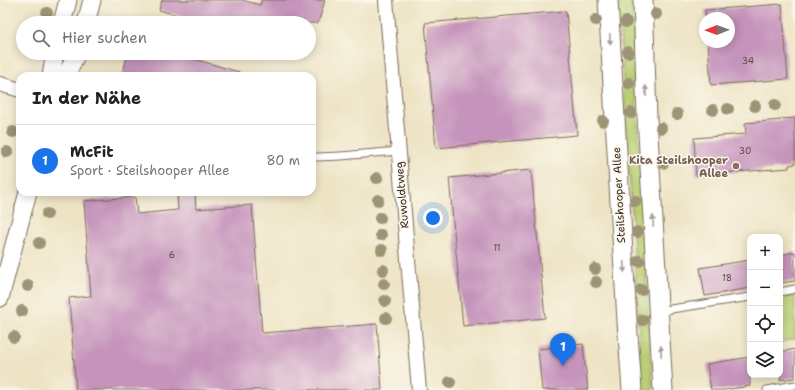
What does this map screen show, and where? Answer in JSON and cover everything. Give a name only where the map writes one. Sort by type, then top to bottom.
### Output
[{"type":"main road","name":"Steilshooper Allee","points":[[608,0],[632,390]]},
{"type":"main road","points":[[643,0],[647,117],[663,390]]},
{"type":"street","points":[[64,16],[68,0]]},
{"type":"street","points":[[88,16],[92,0]]},
{"type":"street","name":"Ruwoldtweg","points":[[386,0],[418,390]]},
{"type":"street","points":[[52,72],[54,60]]},
{"type":"street","points":[[68,72],[74,60]]},
{"type":"street","points":[[0,84],[16,89]]},
{"type":"street","points":[[0,298],[27,196]]},
{"type":"lane","points":[[316,157],[399,151]]},
{"type":"lane","points":[[783,291],[795,289]]},
{"type":"lane","points":[[658,311],[747,296]]},
{"type":"lane","points":[[767,390],[795,385]]},
{"type":"green space","points":[[618,0],[632,0],[640,175],[653,390],[642,390]]},
{"type":"green space","points":[[795,296],[795,339],[783,341],[783,306],[783,298]]},
{"type":"building","points":[[162,0],[242,0],[260,5],[262,0],[325,0],[318,23],[316,23],[316,16],[180,16],[159,10]]},
{"type":"building","points":[[782,4],[788,79],[711,85],[708,48],[735,48],[735,12],[705,12],[705,10]]},
{"type":"building","points":[[566,11],[577,135],[436,148],[425,23]]},
{"type":"building","points":[[126,60],[197,60],[239,72],[123,72]]},
{"type":"building","points":[[795,118],[795,164],[789,165],[789,168],[696,175],[694,138],[746,134],[745,123]]},
{"type":"building","points":[[531,170],[545,318],[463,326],[449,178]]},
{"type":"building","points":[[177,196],[195,196],[196,209],[252,205],[262,333],[377,324],[382,390],[76,390],[69,298],[91,296],[84,201],[135,197],[137,214],[178,210]]},
{"type":"building","points":[[795,252],[795,281],[783,283],[783,254]]},
{"type":"building","points":[[747,260],[747,289],[705,296],[700,268]]},
{"type":"building","points":[[583,344],[588,390],[542,390],[538,349]]},
{"type":"building","points":[[795,349],[795,378],[780,380],[780,378],[783,378],[783,351]]},
{"type":"building","points":[[747,357],[747,378],[750,378],[750,386],[724,390],[711,390],[707,364]]},
{"type":"place","name":"Kita Steilshooper Allee","points":[[736,166]]},
{"type":"place","name":"McFit","points":[[563,366]]}]
